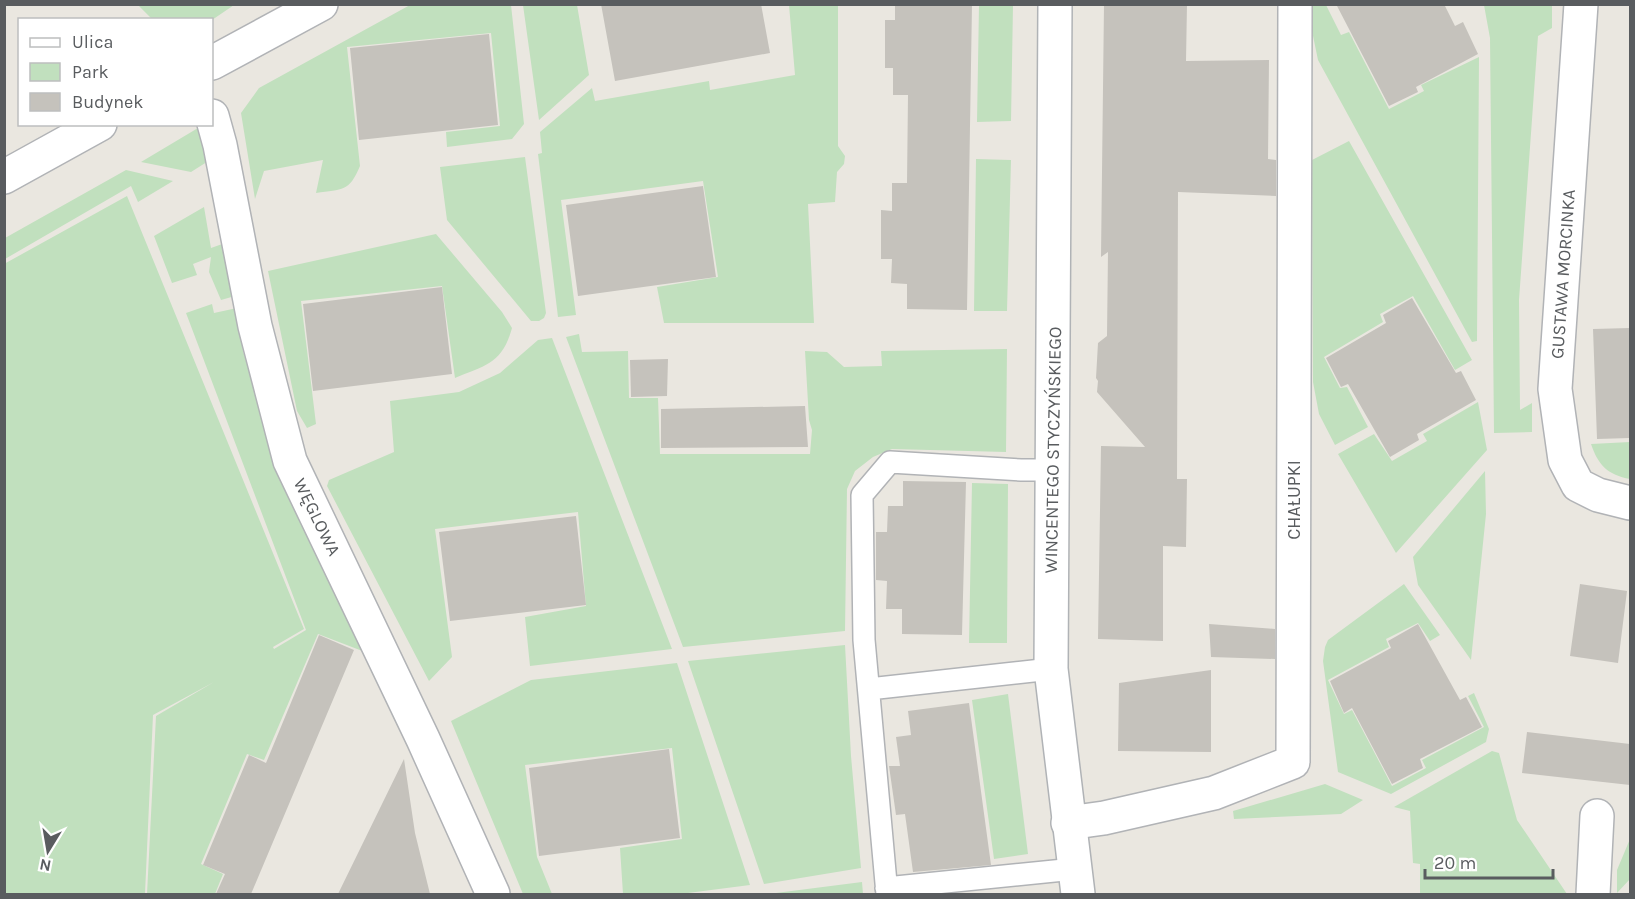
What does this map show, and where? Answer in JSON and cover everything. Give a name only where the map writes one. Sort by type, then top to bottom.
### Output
[{"type":"street","name":"WINCENTEGO STYCZYŃSKIEGO","points":[[1055,4],[1051,669],[1076,881]]},
{"type":"street","name":"CHAŁUPKI","points":[[1068,823],[1104,818],[1214,793],[1293,762],[1295,4]]},
{"type":"street","name":"GUSTAWA MORCINKA","points":[[1581,4],[1555,389],[1565,460],[1578,485],[1598,495],[1630,503]]},
{"type":"street","points":[[213,62],[301,9]]},
{"type":"street","name":"WĘGLOWA","points":[[213,120],[255,326],[290,461],[421,734],[494,894]]},
{"type":"street","points":[[4,177],[96,126]]},
{"type":"street","points":[[1593,894],[1597,816]]},
{"type":"lane","points":[[1052,470],[890,462],[862,495],[864,640],[887,891],[1076,881]]},
{"type":"lane","points":[[868,689],[1051,669]]},
{"type":"green space","points":[[138,5],[234,5],[213,19],[151,18]]},
{"type":"green space","points":[[410,5],[511,5],[524,124],[512,139],[447,147],[446,132],[500,126],[491,33],[347,47],[360,166],[352,181],[344,188],[316,193],[323,160],[264,171],[255,199],[241,113],[259,88]]},
{"type":"green space","points":[[523,5],[577,5],[589,75],[539,120]]},
{"type":"green space","points":[[789,5],[838,5],[838,146],[845,156],[844,164],[837,172],[835,202],[808,204],[814,323],[664,323],[657,287],[718,277],[703,181],[561,200],[576,315],[558,317],[538,154],[542,153],[540,132],[592,88],[595,101],[709,81],[710,90],[795,75]]},
{"type":"green space","points":[[979,5],[1013,5],[1011,121],[977,122]]},
{"type":"green space","points":[[1313,5],[1326,5],[1341,35],[1349,32],[1389,109],[1424,91],[1421,85],[1479,57],[1477,341],[1472,342],[1318,60],[1312,31]]},
{"type":"green space","points":[[1484,5],[1552,5],[1552,28],[1538,36],[1519,300],[1520,410],[1532,403],[1532,432],[1494,433],[1490,38]]},
{"type":"green space","points":[[198,128],[210,160],[191,172],[141,162]]},
{"type":"green space","points":[[1349,141],[1472,360],[1455,370],[1413,296],[1380,314],[1383,322],[1324,357],[1340,388],[1347,387],[1368,427],[1335,445],[1319,414],[1313,382],[1312,160]]},
{"type":"green space","points":[[525,157],[546,313],[539,321],[531,321],[447,220],[440,167]]},
{"type":"green space","points":[[976,159],[1011,160],[1007,311],[974,311]]},
{"type":"green space","points":[[126,170],[173,181],[138,202],[131,186],[5,259],[5,238]]},
{"type":"green space","points":[[127,196],[304,629],[273,647],[274,649],[306,630],[186,313],[212,304],[214,313],[237,308],[243,351],[274,457],[365,652],[318,634],[264,760],[247,754],[201,864],[223,874],[215,894],[147,894],[156,716],[214,682],[153,715],[145,894],[5,894],[4,264]]},
{"type":"green space","points":[[204,207],[211,248],[225,243],[235,296],[221,300],[209,272],[211,257],[193,264],[197,275],[172,283],[154,236]]},
{"type":"green space","points":[[436,234],[502,312],[512,328],[503,349],[491,362],[455,378],[442,286],[301,301],[316,424],[307,428],[297,411],[268,271]]},
{"type":"green space","points":[[579,334],[582,352],[628,351],[629,398],[658,398],[660,454],[810,454],[812,430],[809,420],[805,351],[827,352],[844,367],[882,366],[881,351],[1007,349],[1006,452],[892,449],[873,457],[855,471],[847,489],[845,631],[683,647],[566,337]]},
{"type":"green space","points":[[552,338],[672,649],[530,666],[525,617],[586,606],[578,512],[435,529],[452,657],[429,681],[327,486],[329,480],[394,452],[390,401],[459,392],[500,373],[538,340]]},
{"type":"green space","points":[[1478,402],[1487,450],[1396,553],[1338,454],[1374,434],[1392,461],[1427,441],[1423,434]]},
{"type":"green space","points":[[1630,442],[1630,479],[1616,475],[1605,468],[1597,458],[1591,444]]},
{"type":"green space","points":[[1485,471],[1486,514],[1471,660],[1418,585],[1413,557]]},
{"type":"green space","points":[[972,483],[1008,484],[1007,643],[969,643]]},
{"type":"green space","points":[[1404,584],[1440,635],[1430,641],[1418,623],[1386,639],[1389,647],[1328,680],[1344,714],[1352,710],[1392,786],[1426,768],[1422,760],[1484,727],[1468,696],[1474,693],[1489,729],[1486,742],[1391,794],[1338,772],[1323,661],[1328,640]]},
{"type":"green space","points":[[845,645],[851,756],[861,868],[764,884],[688,661]]},
{"type":"green space","points":[[677,663],[750,885],[680,894],[623,894],[620,848],[682,839],[672,748],[525,765],[537,857],[552,894],[523,894],[451,721],[531,680]]},
{"type":"green space","points":[[1008,694],[1028,854],[994,859],[972,700]]},
{"type":"green space","points":[[1492,751],[1499,753],[1517,820],[1567,894],[1420,894],[1420,864],[1413,863],[1410,811],[1394,807]]},
{"type":"green space","points":[[1325,784],[1363,800],[1341,814],[1234,819],[1233,811]]},
{"type":"green space","points":[[1630,839],[1630,879],[1617,893],[1617,870]]},
{"type":"green space","points":[[862,882],[863,894],[768,894]]},
{"type":"building","points":[[601,4],[761,4],[770,53],[615,81]]},
{"type":"building","points":[[895,4],[972,4],[967,310],[907,309],[907,284],[891,283],[892,259],[881,259],[881,210],[892,211],[892,183],[907,183],[908,95],[893,95],[893,68],[885,68],[885,20],[895,20]]},
{"type":"building","points":[[1104,4],[1187,4],[1186,61],[1269,60],[1268,159],[1276,160],[1276,196],[1178,192],[1177,479],[1187,479],[1186,547],[1163,546],[1163,641],[1098,639],[1101,446],[1145,447],[1097,392],[1098,343],[1107,336],[1108,252],[1101,257]]},
{"type":"building","points":[[1336,4],[1444,4],[1455,26],[1463,22],[1478,54],[1416,87],[1418,92],[1389,106]]},
{"type":"building","points":[[489,34],[498,125],[359,140],[350,48]]},
{"type":"building","points":[[703,186],[716,277],[578,296],[566,205]]},
{"type":"building","points":[[442,287],[452,374],[313,391],[303,304]]},
{"type":"building","points":[[1412,298],[1456,373],[1461,371],[1476,400],[1417,434],[1419,440],[1390,457],[1348,384],[1341,387],[1326,358],[1386,323],[1383,315]]},
{"type":"building","points":[[1630,328],[1630,438],[1597,439],[1593,329]]},
{"type":"building","points":[[668,359],[667,396],[631,397],[630,360]]},
{"type":"building","points":[[805,406],[808,447],[661,448],[661,409]]},
{"type":"building","points":[[903,481],[966,482],[962,635],[902,634],[902,609],[886,609],[887,581],[876,580],[876,532],[887,532],[888,506],[903,506]]},
{"type":"building","points":[[576,516],[586,605],[450,621],[439,532]]},
{"type":"building","points":[[1580,584],[1627,591],[1618,663],[1570,656]]},
{"type":"building","points":[[1209,624],[1275,629],[1275,659],[1211,657]]},
{"type":"building","points":[[1418,624],[1460,700],[1466,697],[1482,727],[1420,759],[1423,768],[1392,784],[1352,708],[1344,713],[1330,681],[1391,648],[1388,641]]},
{"type":"building","points":[[319,635],[354,650],[251,894],[216,894],[225,874],[203,865],[249,755],[266,763]]},
{"type":"building","points":[[1211,670],[1211,752],[1118,751],[1119,683]]},
{"type":"building","points":[[969,703],[991,865],[913,872],[905,814],[896,815],[889,766],[900,766],[896,737],[911,735],[908,711]]},
{"type":"building","points":[[1527,732],[1630,744],[1630,785],[1522,773]]},
{"type":"building","points":[[669,749],[680,838],[539,856],[529,768]]},
{"type":"building","points":[[404,759],[415,833],[430,894],[338,894]]}]
